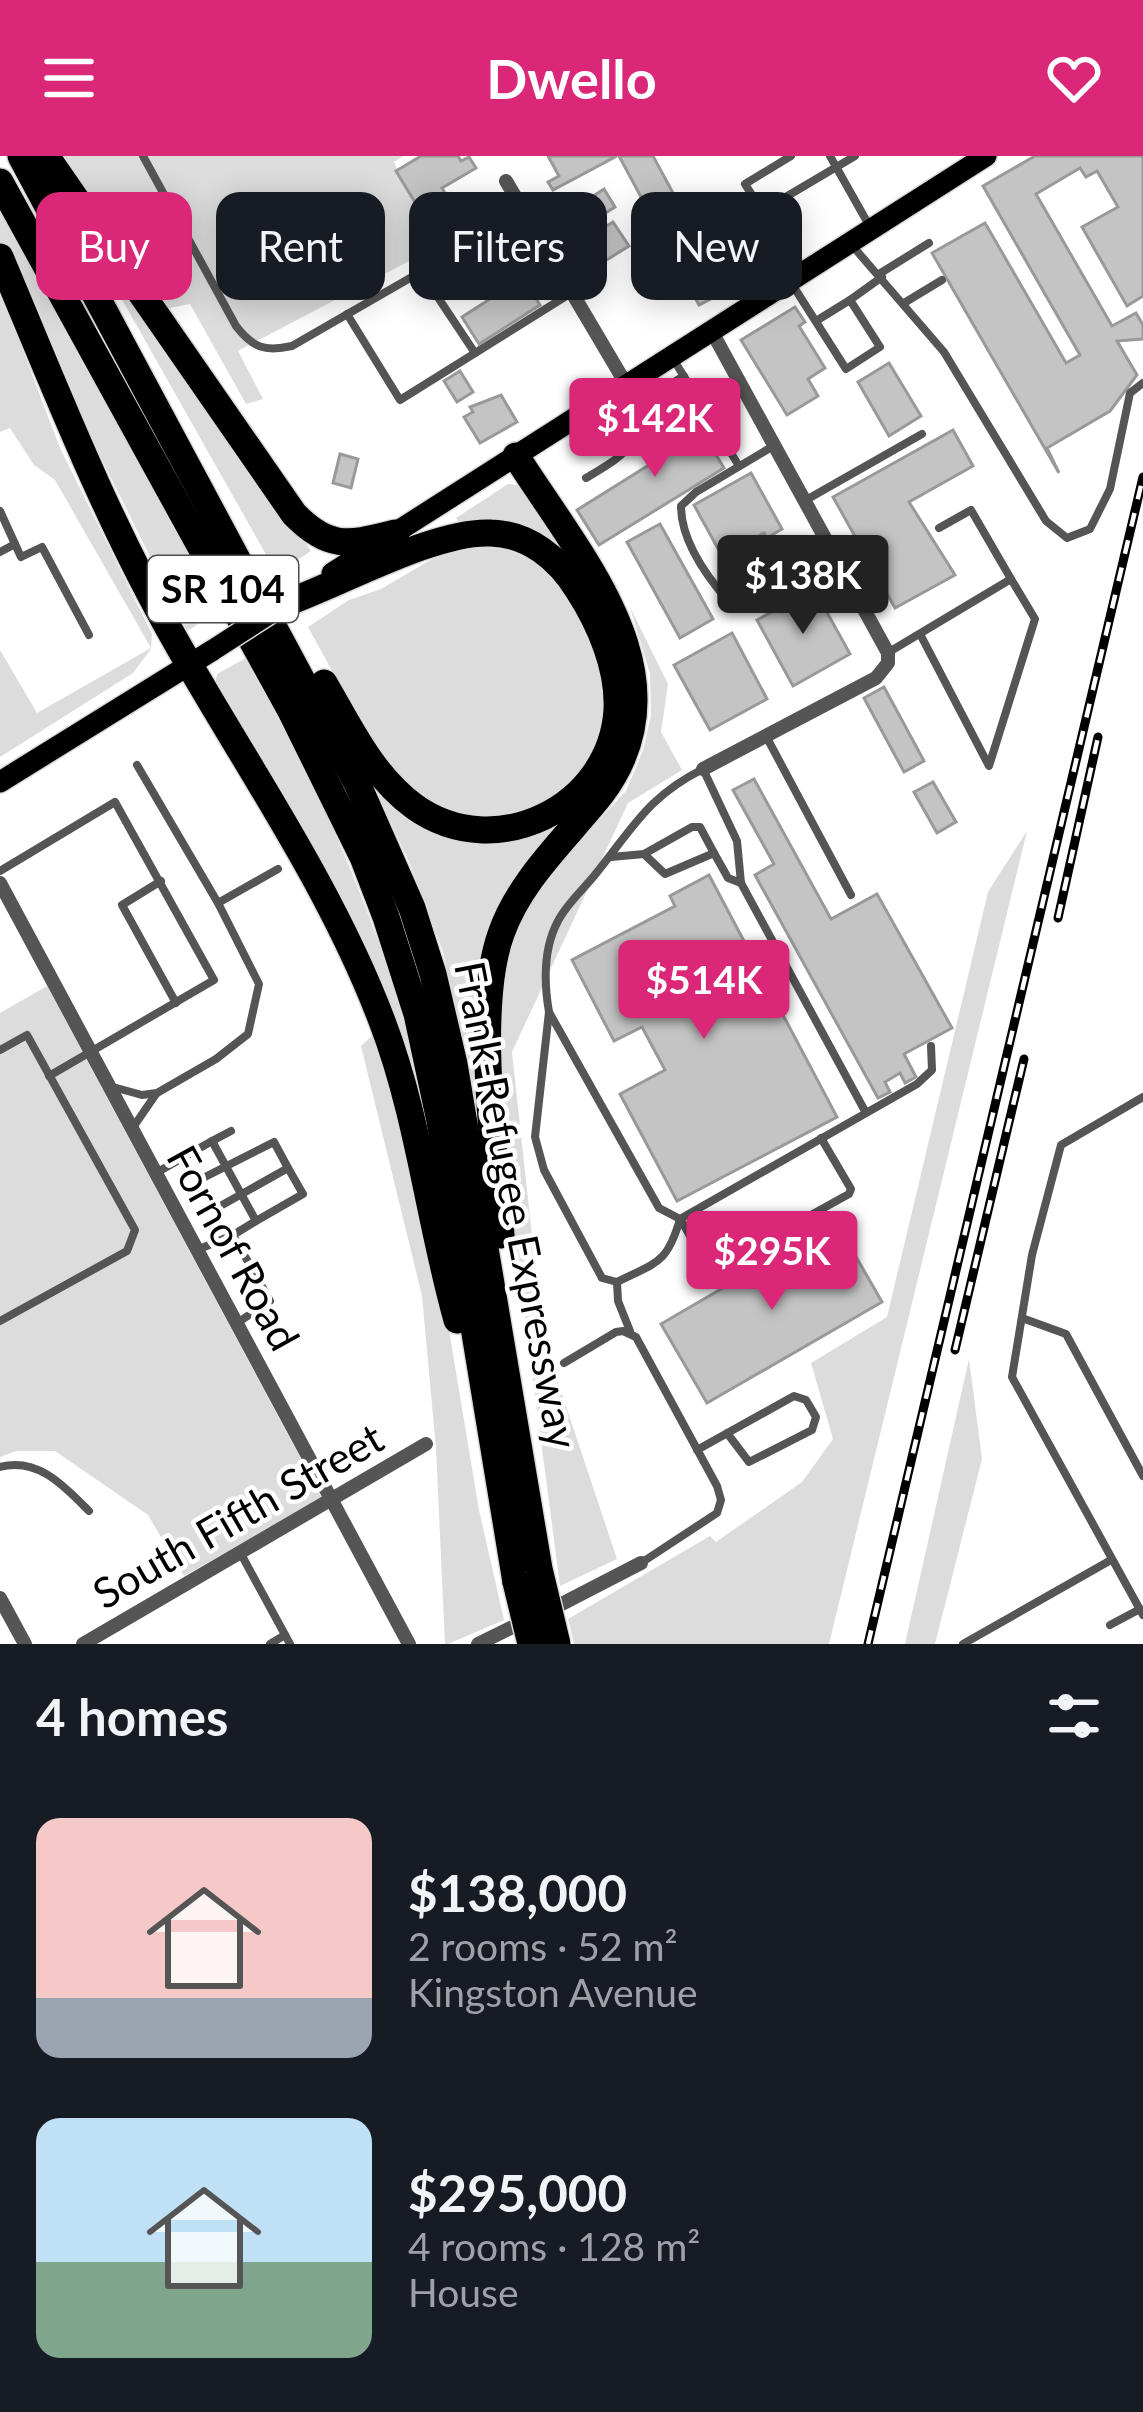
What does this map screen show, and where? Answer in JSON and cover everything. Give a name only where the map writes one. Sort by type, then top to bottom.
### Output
[{"type":"highway","name":"Frank-Refugee Expressway","points":[[21,156],[357,783],[412,908],[445,1018],[495,1293],[528,1576],[531,1644]]},
{"type":"highway","points":[[46,156],[294,514],[313,534],[335,542],[353,543],[396,533]]},
{"type":"highway","name":"Frank-Refugee Expressway","points":[[0,182],[291,711],[371,877],[408,981],[429,1065],[492,1446],[528,1576],[557,1644]]},
{"type":"highway","points":[[0,257],[85,459],[201,657],[382,1020],[415,1125],[447,1285],[492,1446]]},
{"type":"highway","points":[[161,420],[206,482],[370,761],[399,794],[452,826],[490,831],[538,820],[581,792],[607,753],[616,692],[610,660],[589,606],[556,562],[518,538],[473,532],[435,542],[286,603]]},
{"type":"highway","points":[[495,1293],[501,1237],[492,1108],[492,966],[501,933],[529,882],[623,762],[637,707],[629,650],[612,612],[516,456]]},
{"type":"main road","points":[[802,272],[979,158]]},
{"type":"main road","points":[[331,581],[516,456],[632,394],[671,355],[758,300]]},
{"type":"main road","points":[[0,782],[286,603]]},
{"type":"street","points":[[506,181],[512,192]]},
{"type":"street","points":[[575,300],[632,394]]},
{"type":"street","points":[[703,769],[876,678],[889,663],[888,653],[711,330]]},
{"type":"street","name":"Fornof Road","points":[[0,884],[409,1644]]},
{"type":"street","name":"South Fifth Street","points":[[82,1644],[427,1444]]},
{"type":"street","points":[[478,1644],[641,1563]]},
{"type":"street","points":[[0,1598],[25,1644]]},
{"type":"lane","points":[[143,156],[249,343],[268,351],[292,346],[409,279]]},
{"type":"lane","points":[[791,156],[745,184],[761,212],[855,156]]},
{"type":"lane","points":[[830,156],[871,228]]},
{"type":"lane","points":[[849,242],[944,352],[1046,521],[1067,538],[1090,529],[1110,489],[1130,393],[1143,383]]},
{"type":"lane","points":[[816,322],[929,243]]},
{"type":"lane","points":[[904,303],[942,280]]},
{"type":"lane","points":[[440,300],[476,353]]},
{"type":"lane","points":[[347,314],[397,399],[560,300]]},
{"type":"lane","points":[[802,300],[846,369],[880,347],[850,300]]},
{"type":"lane","points":[[671,355],[739,466]]},
{"type":"lane","points":[[586,478],[624,455],[640,431],[632,394],[684,376]]},
{"type":"lane","points":[[805,501],[922,434]]},
{"type":"lane","points":[[776,445],[681,506],[681,524],[712,583],[729,602],[741,604],[835,554]]},
{"type":"lane","points":[[920,634],[989,766],[1035,619],[970,510],[939,528]]},
{"type":"lane","points":[[0,512],[21,557],[42,547],[89,635]]},
{"type":"lane","points":[[0,552],[15,544]]},
{"type":"lane","points":[[888,653],[1011,579]]},
{"type":"lane","points":[[766,736],[851,895]]},
{"type":"lane","points":[[106,1084],[142,1095],[157,1093],[216,1059],[248,1034],[259,984],[137,764]]},
{"type":"lane","points":[[866,1113],[741,883],[737,841],[703,769],[637,816],[557,922],[547,958],[549,1012],[535,1137],[544,1170],[602,1278],[617,1282],[661,1260],[672,1248],[680,1219],[917,1084],[932,1070],[931,1046]]},
{"type":"lane","points":[[0,871],[116,802],[214,980],[49,1076]]},
{"type":"lane","points":[[609,857],[644,854],[700,827],[728,878],[741,883]]},
{"type":"lane","points":[[644,854],[665,874],[714,853]]},
{"type":"lane","points":[[218,903],[278,868]]},
{"type":"lane","points":[[161,881],[122,905],[176,1003]]},
{"type":"lane","points":[[549,1012],[659,1208],[680,1219],[708,1268],[849,1194],[851,1189],[821,1138]]},
{"type":"lane","points":[[0,1050],[27,1035],[135,1230],[127,1251],[0,1321]]},
{"type":"lane","points":[[132,1131],[157,1093]]},
{"type":"lane","points":[[1110,1625],[1141,1612],[1012,1377],[1032,1255],[1061,1145],[1143,1097]]},
{"type":"lane","points":[[155,1174],[231,1131]]},
{"type":"lane","points":[[197,1250],[303,1194],[270,1141],[199,1180]]},
{"type":"lane","points":[[212,1142],[256,1221]]},
{"type":"lane","points":[[215,1209],[288,1168]]},
{"type":"lane","points":[[233,1235],[270,1300],[237,1323]]},
{"type":"lane","points":[[617,1282],[630,1333],[721,1499],[717,1513],[641,1563]]},
{"type":"lane","points":[[1022,1318],[1066,1334],[1143,1476]]},
{"type":"lane","points":[[565,1363],[616,1333],[630,1333]]},
{"type":"lane","points":[[697,1450],[727,1433],[794,1396],[806,1400],[816,1417],[812,1430],[748,1462],[727,1433]]},
{"type":"lane","points":[[0,1467],[38,1468],[89,1511]]},
{"type":"lane","points":[[241,1554],[288,1640],[270,1644]]},
{"type":"lane","points":[[963,1644],[1112,1560]]},
{"type":"shaded area","points":[[63,156],[403,156],[394,162],[409,194],[409,261],[385,274],[385,192],[216,192],[216,300],[335,300],[238,351],[263,399],[246,404],[190,304],[164,309],[158,300],[192,300],[192,192],[87,192]]},
{"type":"shaded area","points":[[0,207],[36,273],[36,300],[51,300],[220,610],[187,631],[35,325],[0,244]]},
{"type":"shaded area","points":[[0,290],[60,448],[152,634],[151,649],[133,673],[0,757],[0,650],[37,713],[151,648],[55,480],[34,465],[10,428],[0,432]]},
{"type":"shaded area","points":[[122,300],[135,300],[311,551],[277,574]]},
{"type":"shaded area","points":[[508,484],[527,486],[564,550],[480,521],[459,523],[456,518]]},
{"type":"shaded area","points":[[482,540],[533,560],[558,582],[595,650],[608,694],[593,763],[533,814],[467,820],[411,792],[386,763],[308,627],[349,600],[381,589],[451,548]]},
{"type":"shaded area","points":[[630,607],[668,684],[661,732],[682,770],[628,803],[512,1052],[543,1337],[617,1559],[560,1586],[512,1219],[498,1001],[506,953],[533,891],[626,791],[643,750],[651,715],[650,674]]},
{"type":"shaded area","points":[[246,658],[352,874],[393,985],[424,1104],[417,1106],[215,684],[217,674]]},
{"type":"shaded area","points":[[364,766],[433,826],[575,809],[510,892],[481,1124],[443,952],[409,862]]},
{"type":"shaded area","points":[[1027,831],[829,1644],[574,1644],[568,1619],[710,1536],[716,1542],[802,1482],[833,1439],[811,1363],[887,1317],[988,892]]},
{"type":"shaded area","points":[[47,986],[322,1498],[184,1576],[148,1515],[55,1451],[16,1451],[0,1457],[0,1013]]},
{"type":"shaded area","points":[[377,1031],[442,1288],[479,1510],[504,1620],[448,1644],[422,1296],[361,1046]]},
{"type":"shaded area","points":[[969,1359],[982,1459],[935,1644],[905,1644]]},
{"type":"building","points":[[421,156],[458,156],[461,161],[469,157],[476,168],[442,188],[444,192],[409,192],[396,171]]},
{"type":"building","points":[[548,156],[617,156],[553,190],[548,182],[559,176]]},
{"type":"building","points":[[619,156],[653,156],[672,192],[638,192]]},
{"type":"building","points":[[1035,156],[1143,156],[1143,296],[1127,306],[1082,227],[1118,207],[1097,171],[1086,177],[1080,168],[1036,194],[1112,326],[1136,313],[1143,325],[1143,339],[1117,341],[1137,375],[1110,411],[1047,448],[1059,473],[932,253],[985,223],[1066,363],[1080,355],[983,186]]},
{"type":"building","points":[[613,222],[629,246],[607,260],[607,226]]},
{"type":"building","points":[[489,300],[537,300],[540,305],[479,344],[462,317]]},
{"type":"building","points":[[795,307],[805,322],[799,326],[825,368],[808,379],[818,396],[787,415],[741,340]]},
{"type":"building","points":[[889,363],[921,416],[889,436],[858,382]]},
{"type":"building","points":[[460,371],[473,392],[457,402],[444,381]]},
{"type":"building","points":[[501,395],[517,422],[480,443],[464,417],[473,412],[470,407]]},
{"type":"building","points":[[684,402],[724,468],[599,545],[577,510],[681,445],[662,416]]},
{"type":"building","points":[[953,430],[973,466],[909,502],[955,575],[895,608],[833,497]]},
{"type":"building","points":[[340,454],[358,459],[351,488],[333,483]]},
{"type":"building","points":[[751,473],[782,529],[767,538],[764,533],[722,556],[694,505]]},
{"type":"building","points":[[660,524],[713,619],[680,638],[627,542]]},
{"type":"building","points":[[814,589],[850,654],[793,686],[757,620]]},
{"type":"building","points":[[732,633],[767,699],[710,730],[674,665]]},
{"type":"building","points":[[884,687],[924,761],[904,772],[864,698]]},
{"type":"building","points":[[754,779],[831,919],[877,894],[952,1028],[904,1054],[916,1077],[905,1083],[900,1073],[885,1082],[890,1092],[878,1098],[755,875],[774,864],[733,790]]},
{"type":"building","points":[[933,782],[956,822],[937,833],[914,792]]},
{"type":"building","points":[[709,875],[837,1117],[677,1201],[620,1094],[665,1070],[642,1027],[614,1041],[572,960],[675,906],[670,896]]},
{"type":"building","points":[[836,1222],[882,1302],[707,1403],[661,1324]]},
{"type":"railway","points":[[868,1644],[1143,477]]},
{"type":"railway","points":[[1058,918],[1098,737]]},
{"type":"railway","points":[[955,1350],[1024,1059]]}]
